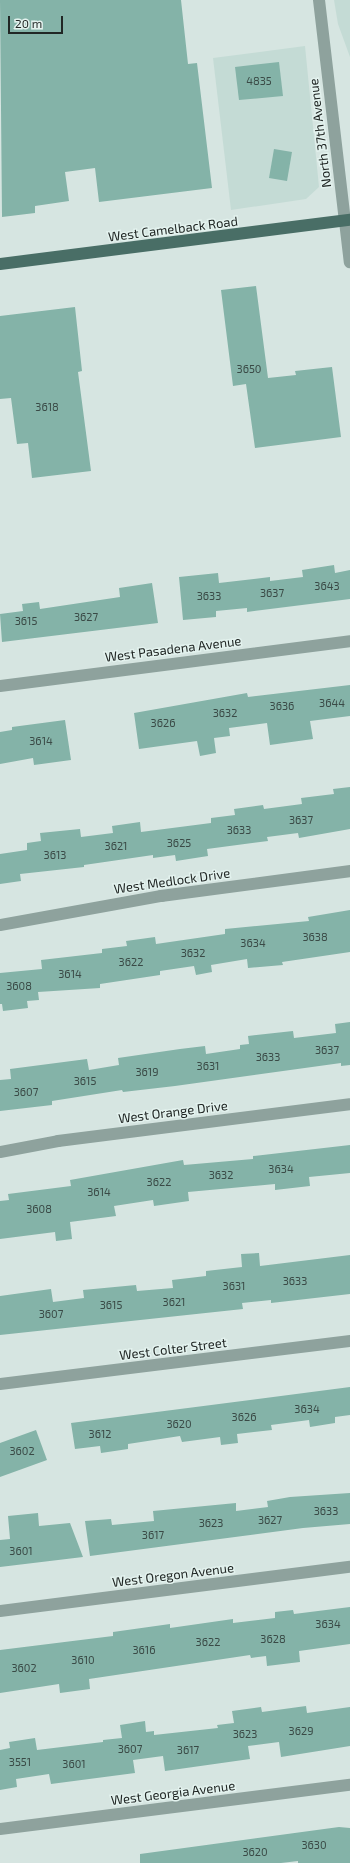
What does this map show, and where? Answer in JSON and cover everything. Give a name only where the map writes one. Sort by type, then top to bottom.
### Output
[{"type":"main road","name":"West Camelback Road","points":[[0,264],[347,221]]},
{"type":"street","name":"North 37th Avenue","points":[[319,0],[347,221],[350,262]]},
{"type":"street","name":"West Pasadena Avenue","points":[[0,686],[350,641]]},
{"type":"street","name":"West Medlock Drive","points":[[0,925],[161,896],[350,871]]},
{"type":"street","name":"West Orange Drive","points":[[0,1152],[58,1141],[350,1104]]},
{"type":"street","name":"West Colter Street","points":[[0,1384],[350,1342]]},
{"type":"street","name":"West Oregon Avenue","points":[[0,1611],[350,1567]]},
{"type":"street","name":"West Georgia Avenue","points":[[0,1829],[350,1785]]},
{"type":"shaded area","points":[[334,0],[350,0],[350,57],[338,24]]},
{"type":"shaded area","points":[[305,46],[319,187],[306,199],[231,210],[213,58]]},
{"type":"building","points":[[0,0],[181,0],[188,64],[197,63],[212,188],[99,202],[95,168],[65,172],[69,201],[35,206],[35,213],[2,217]]},
{"type":"building","points":[[279,62],[283,96],[239,100],[235,67]]},
{"type":"building","points":[[274,149],[292,152],[287,181],[269,178]]},
{"type":"building","points":[[256,286],[268,378],[296,375],[295,371],[332,367],[341,437],[255,448],[246,384],[233,386],[221,290]]},
{"type":"building","points":[[75,307],[82,371],[78,372],[91,471],[32,478],[28,443],[17,444],[11,398],[0,399],[0,316]]},
{"type":"building","points":[[334,565],[335,573],[350,570],[350,599],[247,612],[247,608],[216,611],[216,617],[183,620],[179,577],[218,573],[219,583],[270,577],[270,581],[303,577],[302,570]]},
{"type":"building","points":[[152,583],[158,623],[2,642],[0,614],[23,611],[22,604],[39,602],[40,609],[120,597],[119,588]]},
{"type":"building","points":[[350,685],[350,716],[310,721],[313,739],[270,745],[267,723],[229,728],[230,736],[214,738],[216,753],[200,756],[197,741],[139,749],[134,713],[247,693],[248,697]]},
{"type":"building","points":[[65,720],[71,760],[34,765],[33,758],[0,764],[0,732],[12,730],[12,727]]},
{"type":"building","points":[[350,787],[350,829],[299,838],[298,833],[267,837],[268,841],[207,849],[208,856],[176,861],[175,855],[153,858],[153,855],[84,865],[84,867],[20,874],[21,881],[0,884],[0,854],[27,850],[27,843],[41,841],[40,833],[80,829],[81,837],[113,833],[112,826],[140,822],[141,832],[211,823],[211,818],[235,815],[234,809],[263,805],[264,809],[302,804],[301,798],[334,794],[333,789]]},
{"type":"building","points":[[350,910],[350,952],[282,962],[283,965],[248,968],[247,959],[211,965],[212,972],[196,975],[194,966],[160,971],[160,975],[100,984],[100,988],[38,992],[39,1000],[27,1001],[28,1008],[3,1011],[2,1004],[0,1004],[0,973],[42,969],[41,960],[102,953],[102,949],[127,946],[126,941],[155,937],[156,944],[225,934],[225,929],[309,921],[308,917]]},
{"type":"building","points":[[350,1022],[350,1065],[341,1066],[341,1063],[175,1086],[123,1092],[122,1090],[52,1101],[52,1105],[0,1111],[0,1080],[11,1079],[10,1069],[87,1059],[89,1070],[119,1065],[118,1058],[205,1046],[206,1054],[240,1049],[240,1045],[249,1044],[248,1036],[293,1031],[294,1038],[336,1033],[335,1024]]},
{"type":"building","points":[[350,1145],[350,1173],[309,1177],[310,1186],[275,1190],[275,1184],[188,1192],[189,1201],[154,1206],[153,1200],[114,1206],[116,1216],[70,1222],[72,1239],[56,1241],[55,1232],[0,1239],[0,1201],[9,1200],[8,1194],[71,1186],[70,1180],[183,1160],[184,1165],[253,1159],[253,1156]]},
{"type":"building","points":[[259,1253],[260,1266],[350,1255],[350,1294],[271,1303],[271,1300],[242,1303],[243,1309],[0,1335],[0,1296],[51,1289],[53,1302],[84,1298],[83,1290],[136,1285],[137,1291],[173,1288],[172,1280],[206,1276],[206,1271],[242,1267],[241,1254]]},
{"type":"building","points":[[350,1387],[350,1415],[335,1417],[335,1423],[310,1427],[309,1420],[271,1425],[272,1430],[237,1434],[238,1443],[221,1445],[220,1437],[182,1442],[180,1436],[128,1444],[128,1449],[101,1453],[100,1446],[75,1449],[71,1423]]},
{"type":"building","points":[[36,1430],[47,1460],[0,1477],[0,1443]]},
{"type":"building","points":[[350,1493],[350,1524],[303,1528],[90,1556],[85,1521],[111,1519],[112,1525],[154,1521],[153,1511],[236,1503],[236,1511],[268,1507],[267,1501],[290,1497]]},
{"type":"building","points":[[38,1513],[39,1526],[70,1523],[83,1557],[0,1567],[0,1540],[10,1539],[8,1516]]},
{"type":"building","points":[[350,1607],[350,1644],[299,1651],[300,1662],[267,1666],[266,1656],[251,1658],[250,1655],[89,1679],[90,1689],[60,1693],[59,1684],[0,1693],[0,1650],[113,1636],[113,1632],[170,1624],[170,1628],[233,1619],[233,1623],[275,1618],[275,1612],[293,1610],[294,1614]]},
{"type":"building","points":[[306,1706],[307,1713],[350,1707],[350,1746],[281,1757],[279,1742],[248,1746],[250,1759],[165,1771],[163,1756],[133,1760],[135,1773],[51,1784],[49,1774],[16,1779],[17,1787],[0,1790],[0,1750],[10,1748],[9,1742],[35,1738],[37,1750],[103,1742],[103,1740],[122,1738],[120,1725],[145,1721],[146,1732],[154,1731],[154,1735],[218,1728],[217,1725],[234,1723],[232,1711],[261,1707],[262,1712]]},
{"type":"building","points":[[339,1827],[350,1828],[350,1863],[298,1863],[298,1861],[281,1863],[140,1863],[140,1854]]}]
